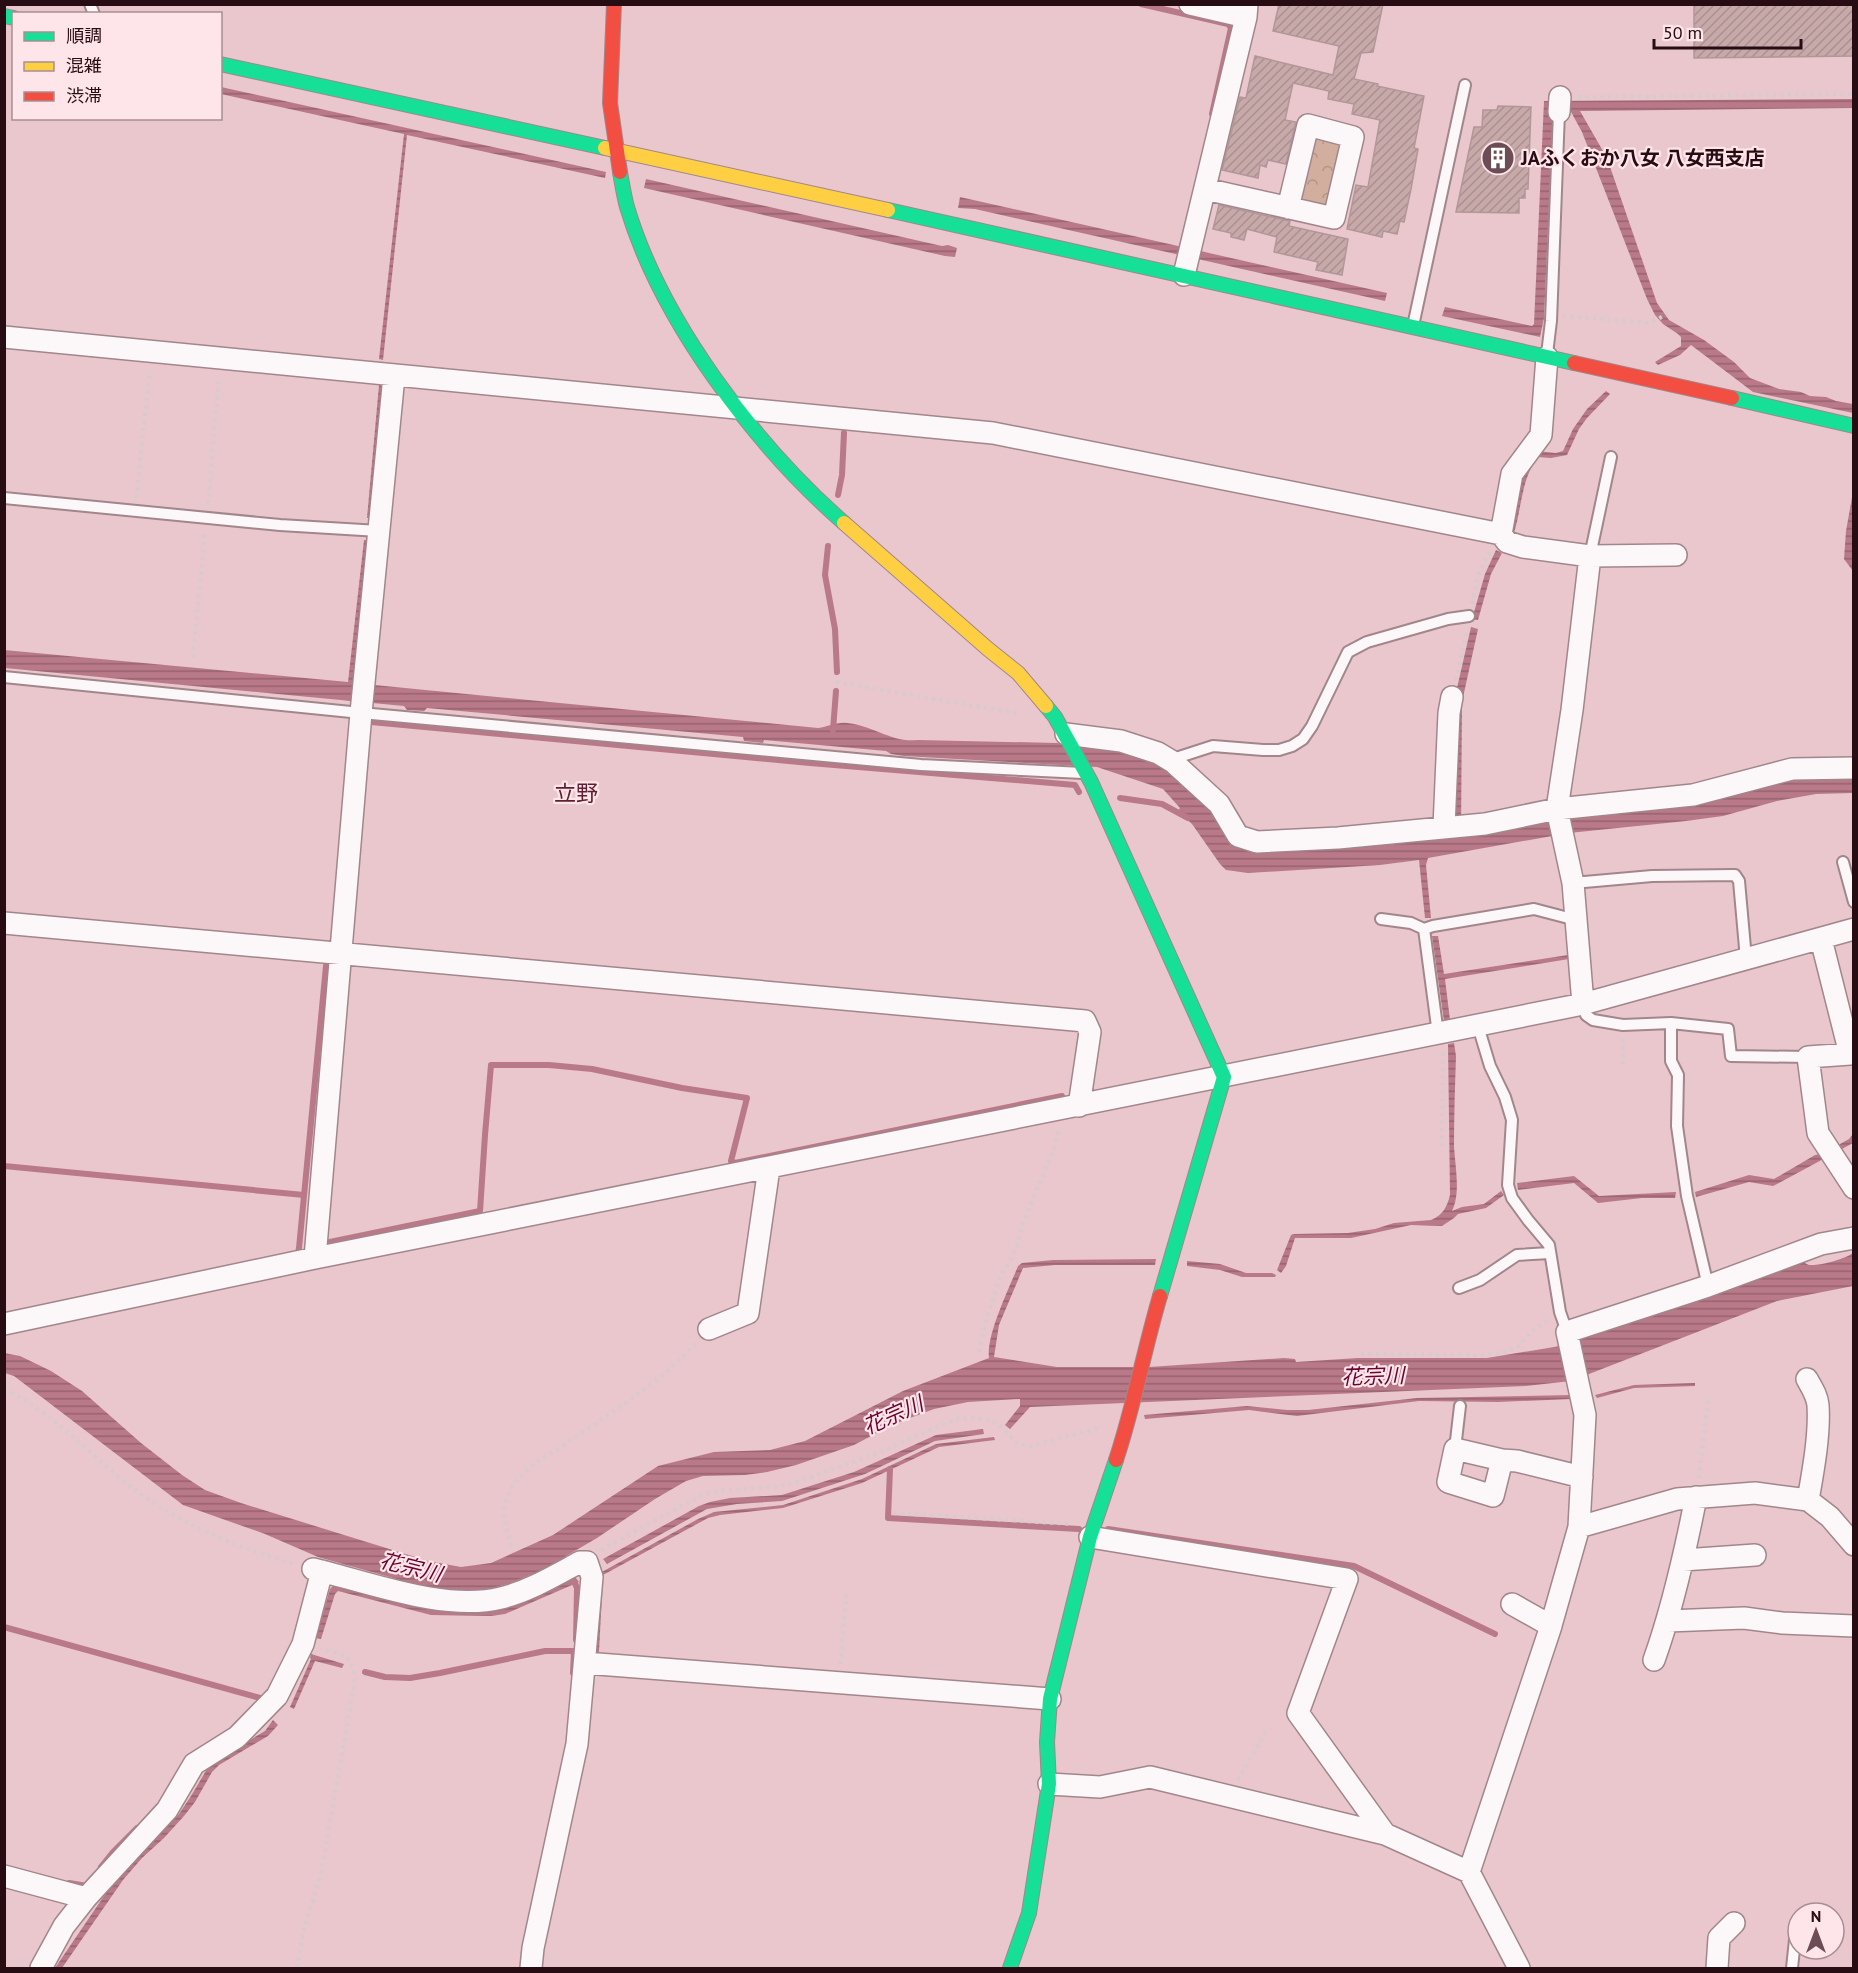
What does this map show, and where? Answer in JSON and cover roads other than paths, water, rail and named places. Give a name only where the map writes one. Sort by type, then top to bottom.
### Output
[{"type":"street","points":[[614,4],[610,103],[627,207],[649,265],[683,332],[738,408],[818,500],[1018,674],[1061,725],[1086,773],[1224,1077],[1146,1343],[1125,1432],[1092,1531],[1050,1699],[1047,1742],[1049,1784],[1029,1913],[1010,1968]]},
{"type":"street","points":[[1184,275],[1247,11],[1190,4]]},
{"type":"street","points":[[222,64],[1184,275],[1854,426]]},
{"type":"street","points":[[1205,189],[1288,208]]},
{"type":"street","points":[[4,337],[993,433],[1502,534]]},
{"type":"street","points":[[1547,357],[1541,435],[1512,474],[1502,534],[1507,542],[1523,547],[1590,556],[1676,555]]},
{"type":"street","points":[[315,1258],[364,680],[394,376]]},
{"type":"street","points":[[1583,1004],[1572,883],[1557,809],[1572,710],[1590,556]]},
{"type":"street","points":[[1444,827],[1449,713],[1452,697]]},
{"type":"street","points":[[1061,725],[1158,753],[1173,762],[1219,804],[1238,836],[1257,842],[1338,838],[1485,824],[1557,809],[1693,795],[1792,769],[1854,768]]},
{"type":"street","points":[[4,923],[1085,1021],[1090,1032],[1069,1108]]},
{"type":"street","points":[[4,1324],[315,1258],[1583,1004],[1854,929]]},
{"type":"street","points":[[1821,939],[1850,1054],[1808,1057],[1818,1132],[1854,1188]]},
{"type":"street","points":[[709,1329],[748,1313],[769,1168]]},
{"type":"street","points":[[1469,1872],[1551,1626],[1579,1527],[1586,1415],[1564,1322],[1708,1286],[1821,1244],[1854,1238]]},
{"type":"street","points":[[1807,1379],[1815,1393],[1818,1406],[1815,1457],[1808,1500]]},
{"type":"street","points":[[1502,1460],[1493,1496],[1448,1482],[1455,1449],[1582,1477]]},
{"type":"street","points":[[1579,1527],[1677,1499],[1755,1493],[1808,1500],[1830,1517],[1853,1544]]},
{"type":"street","points":[[1653,1660],[1668,1621],[1696,1497]]},
{"type":"street","points":[[1853,1544],[1854,1516]]},
{"type":"street","points":[[1092,1531],[1347,1579],[1298,1713],[1385,1834]]},
{"type":"street","points":[[1683,1560],[1755,1555]]},
{"type":"street","points":[[41,1968],[64,1926],[86,1898],[167,1810],[195,1764],[237,1737],[277,1696],[303,1644],[317,1570],[430,1598],[471,1602],[500,1598],[537,1585],[580,1562],[587,1562],[592,1577],[577,1744],[532,1948],[531,1968]]},
{"type":"street","points":[[1512,1604],[1551,1626]]},
{"type":"street","points":[[1668,1621],[1744,1618],[1782,1623],[1854,1626]]},
{"type":"street","points":[[585,1664],[1050,1699]]},
{"type":"street","points":[[1049,1784],[1100,1787],[1150,1777],[1385,1834],[1469,1872],[1519,1968]]},
{"type":"street","points":[[4,1876],[86,1898]]},
{"type":"street","points":[[1718,1968],[1719,1938],[1734,1923]]},
{"type":"lane","points":[[1413,327],[1465,85]]},
{"type":"lane","points":[[1547,357],[1551,315],[1559,104]]},
{"type":"lane","points":[[1590,556],[1611,457]]},
{"type":"lane","points":[[4,498],[280,525],[379,531]]},
{"type":"lane","points":[[1173,762],[1179,757],[1213,746],[1279,750],[1292,746],[1302,739],[1312,726],[1348,652],[1367,642],[1448,619],[1469,616]]},
{"type":"lane","points":[[4,677],[362,709],[921,765],[1086,773]]},
{"type":"lane","points":[[1843,862],[1854,902]]},
{"type":"lane","points":[[1572,883],[1652,876],[1735,875],[1739,880],[1746,958]]},
{"type":"lane","points":[[1381,919],[1411,922],[1424,929],[1534,909],[1576,920]]},
{"type":"lane","points":[[1424,929],[1438,1034]]},
{"type":"lane","points":[[1583,1004],[1586,1015],[1593,1020],[1623,1025],[1671,1023],[1728,1029],[1731,1056],[1808,1057]]},
{"type":"lane","points":[[1671,1023],[1671,1061],[1678,1075],[1677,1126],[1687,1196],[1708,1286]]},
{"type":"lane","points":[[1478,1026],[1490,1066],[1505,1096],[1512,1120],[1508,1185],[1512,1198],[1549,1245],[1564,1322]]},
{"type":"lane","points":[[1459,1288],[1480,1280],[1517,1255],[1550,1253]]},
{"type":"lane","points":[[1455,1449],[1460,1406]]},
{"type":"water","points":[[222,87],[606,172],[605,178],[407,135],[383,360],[379,359],[404,134],[222,94]]},
{"type":"water","points":[[1853,99],[1853,108],[1580,111],[1607,158],[1657,303],[1669,320],[1704,340],[1734,362],[1750,378],[1779,389],[1853,404],[1853,413],[1753,392],[1691,345],[1680,355],[1658,365],[1655,362],[1681,346],[1681,337],[1663,324],[1655,315],[1647,299],[1582,132],[1570,110],[1553,113],[1544,318],[1540,337],[1442,316],[1445,307],[1532,326],[1534,324],[1544,101]]},
{"type":"water","points":[[646,179],[942,246],[948,245],[957,248],[955,257],[644,188]]},
{"type":"water","points":[[960,197],[1387,293],[1385,301],[975,209],[958,208]]},
{"type":"water","points":[[379,385],[383,386],[371,518],[367,518]]},
{"type":"water","points":[[1606,391],[1610,394],[1579,429],[1567,455],[1551,458],[1538,457],[1528,474],[1514,533],[1509,532],[1520,478],[1536,451],[1556,453],[1563,451],[1573,429],[1587,409]]},
{"type":"water","points":[[1853,492],[1853,571],[1844,559]]},
{"type":"water","points":[[364,540],[368,540],[354,683],[818,728],[847,723],[908,740],[1057,743],[1133,752],[1158,761],[1212,805],[1232,840],[1452,833],[1454,701],[1471,627],[1478,629],[1462,702],[1461,833],[1793,776],[1853,774],[1853,793],[1816,794],[1777,801],[1723,816],[1569,833],[1428,858],[1426,865],[1431,918],[1425,918],[1419,860],[1380,865],[1248,873],[1226,870],[1163,789],[1097,767],[904,756],[886,751],[764,740],[763,743],[744,741],[743,737],[427,708],[424,711],[407,710],[404,706],[5,668],[4,650],[348,682]]},
{"type":"water","points":[[1496,550],[1502,553],[1491,574],[1478,620],[1472,619],[1485,574]]},
{"type":"water","points":[[1432,936],[1438,936],[1444,974],[1568,955],[1569,959],[1445,979],[1450,1020],[1444,1021]]},
{"type":"water","points":[[1454,1043],[1456,1056],[1454,1146],[1457,1188],[1452,1211],[1484,1204],[1501,1191],[1504,1195],[1486,1208],[1458,1214],[1442,1226],[1411,1225],[1351,1238],[1295,1238],[1286,1266],[1281,1273],[1277,1270],[1291,1235],[1348,1233],[1375,1229],[1394,1223],[1431,1220],[1444,1210],[1450,1195],[1448,1044]]},
{"type":"water","points":[[1853,1134],[1853,1143],[1773,1186],[1749,1182],[1696,1197],[1695,1192],[1749,1175],[1774,1179],[1815,1155],[1824,1153],[1849,1139]]},
{"type":"water","points":[[1574,1176],[1599,1196],[1676,1192],[1675,1198],[1642,1198],[1598,1203],[1574,1183],[1518,1190],[1517,1183]]},
{"type":"water","name":"花宗川","points":[[1853,1253],[1853,1286],[1777,1301],[1571,1381],[1526,1386],[1030,1407],[1010,1429],[1005,1425],[1020,1406],[1020,1399],[968,1402],[934,1409],[894,1424],[854,1445],[796,1465],[767,1472],[703,1476],[686,1481],[542,1570],[508,1584],[480,1591],[436,1590],[318,1557],[265,1534],[183,1505],[14,1376],[5,1373],[4,1353],[20,1356],[51,1371],[82,1391],[141,1443],[205,1490],[428,1561],[461,1567],[491,1563],[553,1535],[658,1466],[714,1452],[770,1450],[805,1441],[903,1391],[989,1358],[994,1325],[1018,1266],[1022,1263],[1053,1260],[1156,1259],[1155,1265],[1055,1265],[1023,1268],[999,1325],[994,1357],[1057,1367],[1149,1367],[1284,1358],[1295,1359],[1296,1362],[1358,1358],[1487,1358],[1560,1346],[1800,1260],[1809,1265],[1819,1264],[1838,1260]]},
{"type":"water","points":[[1187,1261],[1220,1264],[1246,1273],[1276,1275],[1275,1277],[1242,1277],[1220,1270],[1187,1266]]},
{"type":"water","points":[[1695,1383],[1695,1386],[1634,1388],[1597,1398],[1595,1395],[1634,1385]]},
{"type":"water","points":[[1571,1395],[1571,1399],[1498,1402],[1419,1401],[1297,1416],[1249,1410],[1145,1419],[1144,1415],[1247,1406],[1308,1410],[1417,1398]]},
{"type":"water","points":[[983,1429],[984,1434],[935,1441],[865,1474],[782,1501],[707,1509],[607,1564],[603,1559],[710,1502],[730,1498],[782,1495],[854,1472],[936,1435]]},
{"type":"water","points":[[994,1437],[995,1440],[939,1447],[862,1483],[783,1508],[708,1518],[603,1575],[599,1652],[595,1652],[600,1573],[698,1519],[714,1512],[783,1505],[862,1479],[936,1444]]},
{"type":"water","points":[[575,1577],[579,1582],[505,1614],[491,1616],[431,1615],[338,1591],[335,1594],[321,1639],[316,1638],[330,1589],[333,1586],[514,1604]]},
{"type":"water","points":[[311,1654],[344,1664],[342,1668],[315,1661],[294,1709],[290,1707],[311,1659]]},
{"type":"water","points":[[273,1720],[278,1725],[268,1736],[219,1765],[212,1772],[184,1816],[123,1880],[62,1968],[55,1968],[123,1871],[179,1814],[210,1764],[265,1731]]},
{"type":"waterway","points":[[1141,4],[1228,24],[1231,28],[1212,114]]},
{"type":"waterway","points":[[838,495],[842,475],[844,433]]},
{"type":"waterway","points":[[828,546],[825,575],[835,629],[837,672]]},
{"type":"waterway","points":[[833,730],[836,691]]},
{"type":"waterway","points":[[371,722],[1075,785],[1079,792]]},
{"type":"waterway","points":[[1120,798],[1162,804],[1188,818]]},
{"type":"waterway","points":[[298,1253],[326,966]]},
{"type":"waterway","points":[[325,1239],[325,1243],[480,1211],[491,1065],[549,1065],[592,1069],[682,1088],[747,1098],[731,1161],[735,1163],[1062,1096]]},
{"type":"waterway","points":[[4,1166],[304,1195]]},
{"type":"waterway","points":[[890,1469],[888,1518],[1079,1529]]},
{"type":"waterway","points":[[1108,1529],[1354,1566],[1495,1634]]},
{"type":"waterway","points":[[574,1581],[577,1588],[576,1640]]},
{"type":"waterway","points":[[4,1627],[260,1698]]},
{"type":"waterway","points":[[365,1672],[385,1677],[410,1678],[545,1651],[574,1651],[573,1673]]},
{"type":"waterway","points":[[101,1867],[137,1828]]},
{"type":"waterway","points":[[69,1883],[87,1886],[90,1882]]},
{"type":"place","name":"JAふくおか八女 八女西支店","points":[[1498,158]]},
{"type":"district","name":"立野","points":[[576,793]]}]
